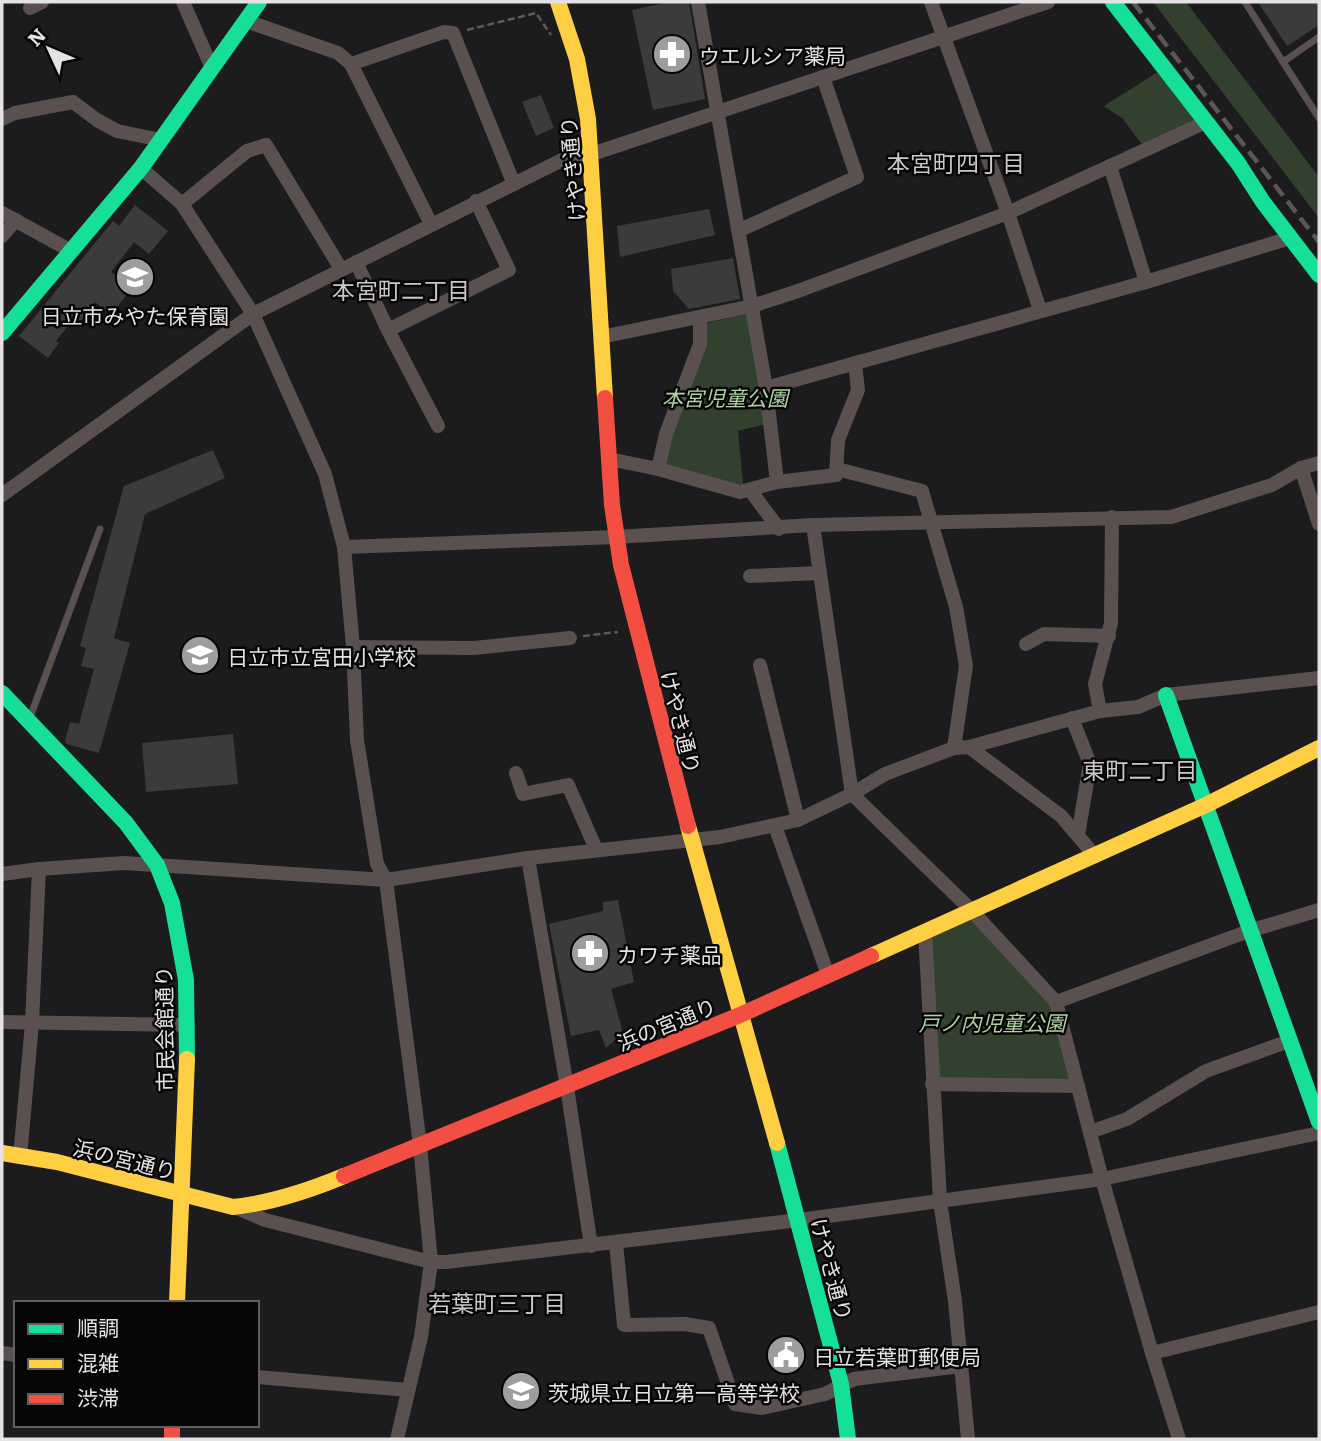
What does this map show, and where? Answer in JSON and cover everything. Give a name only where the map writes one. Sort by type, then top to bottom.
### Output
[{"type":"street","points":[[183,2],[212,68]]},
{"type":"street","points":[[2,332],[141,168],[259,2]]},
{"type":"street","name":"けやき通り","points":[[558,2],[584,87],[592,154],[601,337],[616,537],[636,629],[691,839],[799,1220],[841,1384],[848,1439]]},
{"type":"street","points":[[698,2],[740,230],[766,388],[777,482]]},
{"type":"street","points":[[931,2],[1008,213],[1040,310]]},
{"type":"street","points":[[3,491],[253,314],[513,182],[570,156],[592,154],[1048,2]]},
{"type":"street","points":[[1113,2],[1319,275]]},
{"type":"street","points":[[246,21],[338,53],[351,64],[431,223]]},
{"type":"street","points":[[351,64],[444,32],[453,33],[513,182]]},
{"type":"street","points":[[740,230],[858,177],[824,77]]},
{"type":"street","points":[[2,119],[15,113],[73,102],[117,131],[161,140]]},
{"type":"street","points":[[601,337],[752,306],[1008,213],[1206,122]]},
{"type":"street","points":[[182,204],[247,151],[266,145],[341,269]]},
{"type":"street","points":[[1110,166],[1146,282]]},
{"type":"street","points":[[141,168],[182,204],[253,314],[325,474],[344,547],[353,647],[357,740],[377,864],[386,880],[420,1145],[431,1262],[421,1337],[397,1439]]},
{"type":"street","points":[[388,330],[509,270],[476,201]]},
{"type":"street","points":[[2,213],[71,251]]},
{"type":"street","points":[[2,236],[16,220]]},
{"type":"street","points":[[766,388],[1146,282],[1290,238]]},
{"type":"street","points":[[356,262],[438,426]]},
{"type":"street","points":[[659,469],[670,424],[700,344],[700,318]]},
{"type":"street","points":[[609,459],[659,469],[740,492],[777,482],[836,475],[838,440],[858,390],[855,363]]},
{"type":"street","points":[[344,547],[616,537],[813,526],[1171,517],[1272,485],[1301,468],[1319,463]]},
{"type":"street","points":[[1301,468],[1319,524]]},
{"type":"street","points":[[837,469],[922,491],[956,607],[966,666],[962,748]]},
{"type":"street","points":[[750,490],[779,528]]},
{"type":"street","points":[[1100,710],[1095,684],[1111,623],[1112,517]]},
{"type":"street","points":[[813,526],[852,794],[972,911],[1056,1002],[1102,1180],[1180,1439]]},
{"type":"street","points":[[750,576],[820,573]]},
{"type":"street","points":[[1026,643],[1044,634],[1109,636]]},
{"type":"street","points":[[353,647],[474,648],[570,638]]},
{"type":"street","points":[[760,665],[798,820]]},
{"type":"street","points":[[2,874],[124,863],[386,880],[596,849],[720,837],[798,820],[852,794],[885,774],[962,748],[1100,710],[1138,707],[1166,695],[1319,678]]},
{"type":"street","name":"市民会館通り","points":[[2,693],[126,823],[157,865],[172,904],[186,981],[188,1025],[177,1301]]},
{"type":"street","points":[[1166,695],[1319,1122]]},
{"type":"street","points":[[1072,718],[1090,764],[1078,835]]},
{"type":"street","points":[[962,748],[1061,816],[1095,856]]},
{"type":"street","name":"浜の宮通り","points":[[2,1153],[57,1162],[233,1207],[254,1205],[310,1190],[740,1015],[1318,753]]},
{"type":"street","points":[[516,773],[523,794],[569,785],[596,849]]},
{"type":"street","points":[[775,826],[828,975]]},
{"type":"street","points":[[528,858],[591,1246]]},
{"type":"street","points":[[20,1157],[32,1023],[39,869]]},
{"type":"street","points":[[1056,1002],[1249,931],[1319,910]]},
{"type":"street","points":[[925,932],[940,1201],[955,1301],[968,1439]]},
{"type":"street","points":[[2,1022],[188,1025]]},
{"type":"street","points":[[1090,1132],[1127,1119],[1206,1071],[1289,1041]]},
{"type":"street","points":[[932,1084],[1078,1086]]},
{"type":"street","points":[[233,1207],[265,1220],[431,1262],[616,1243],[1102,1180],[1319,1133]]},
{"type":"street","points":[[616,1243],[624,1325],[685,1324],[709,1328],[735,1404],[762,1408],[825,1394],[854,1379],[961,1366]]},
{"type":"street","points":[[1152,1353],[1319,1312]]},
{"type":"street","points":[[259,1377],[408,1390]]},
{"type":"lane","points":[[1245,2],[1319,118]]},
{"type":"lane","points":[[1283,62],[1319,37]]},
{"type":"lane","points":[[29,721],[100,529]]},
{"type":"path","points":[[453,33],[536,13],[551,35]]},
{"type":"path","points":[[570,638],[636,629]]},
{"type":"green space","points":[[1153,2],[1186,2],[1319,177],[1319,218]]},
{"type":"green space","points":[[1164,68],[1206,122],[1146,150],[1123,119],[1104,106]]},
{"type":"green space","name":"本宮児童公園","points":[[747,314],[766,424],[738,431],[743,484],[730,486],[665,469],[672,431],[706,323]]},
{"type":"green space","name":"戸ノ内児童公園","points":[[972,911],[1056,1002],[1076,1080],[932,1084],[931,936]]},
{"type":"building","name":"ウエルシア薬局","points":[[670,2],[689,2],[705,99],[653,110],[632,10]]},
{"type":"building","points":[[1258,2],[1319,2],[1319,25],[1287,46]]},
{"type":"building","points":[[541,95],[554,128],[536,136],[522,102]]},
{"type":"building","points":[[135,205],[168,231],[149,254],[134,242],[111,272],[132,288],[111,315],[95,302],[77,325],[72,321],[56,341],[59,343],[48,358],[19,336],[113,221],[119,226]]},
{"type":"building","points":[[709,209],[715,235],[620,257],[617,226]]},
{"type":"building","points":[[733,258],[740,299],[689,309],[673,291],[671,269]]},
{"type":"building","points":[[213,450],[225,478],[145,514],[114,638],[130,643],[99,753],[67,744],[65,741],[70,722],[79,724],[94,669],[81,666],[86,648],[80,646],[124,486]]},
{"type":"building","points":[[233,734],[238,784],[146,792],[142,743]]},
{"type":"building","name":"カワチ薬品","points":[[618,900],[634,982],[611,989],[623,1033],[606,1048],[599,1030],[571,1036],[549,924],[603,911],[603,902]]},
{"type":"building","points":[[801,1340],[804,1351],[796,1354],[798,1363],[774,1369],[769,1349]]},
{"type":"railway","points":[[1133,2],[1319,242]]},
{"type":"traffic: fast","points":[[2,333],[141,168],[259,2]]},
{"type":"traffic: fast","points":[[1113,2],[1238,163],[1263,202],[1319,275]]},
{"type":"traffic: fast","points":[[2,693],[126,823],[157,865],[172,903],[186,980],[187,1059]]},
{"type":"traffic: fast","points":[[1166,695],[1319,1122]]},
{"type":"traffic: fast","points":[[777,1143],[841,1384],[848,1439]]},
{"type":"traffic: slow","points":[[558,2],[577,59],[588,119],[605,398]]},
{"type":"traffic: slow","points":[[871,956],[1206,805],[1319,748]]},
{"type":"traffic: slow","points":[[688,826],[777,1143]]},
{"type":"traffic: slow","points":[[177,1301],[187,1059]]},
{"type":"traffic: slow","points":[[2,1153],[57,1162],[233,1207],[290,1196],[344,1176]]},
{"type":"traffic: jam","points":[[605,398],[612,505],[621,565],[688,826]]},
{"type":"traffic: jam","points":[[344,1176],[740,1015],[871,956]]},
{"type":"traffic: jam","points":[[172,1427],[172,1439]]},
{"type":"place","name":"ウエルシア薬局","points":[[672,54]]},
{"type":"place","name":"日立市みやた保育園","points":[[135,277]]},
{"type":"place","name":"日立市立宮田小学校","points":[[200,655]]},
{"type":"place","name":"カワチ薬品","points":[[590,953]]},
{"type":"place","name":"日立若葉町郵便局","points":[[786,1355]]},
{"type":"place","name":"茨城県立日立第一高等学校","points":[[521,1391]]},
{"type":"district","name":"本宮町四丁目","points":[[956,162]]},
{"type":"district","name":"本宮町二丁目","points":[[401,289]]},
{"type":"district","name":"東町二丁目","points":[[1140,769]]},
{"type":"district","name":"若葉町三丁目","points":[[497,1302]]}]
